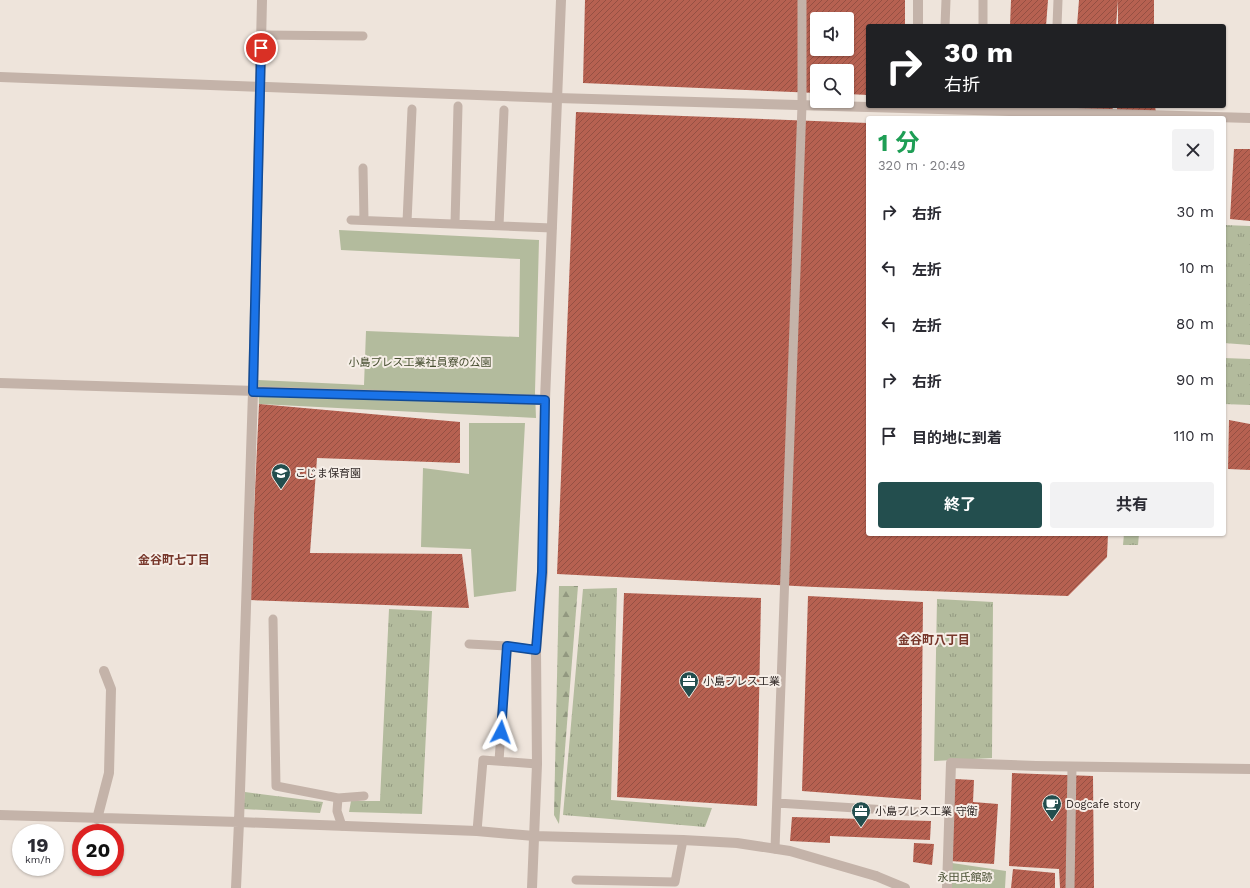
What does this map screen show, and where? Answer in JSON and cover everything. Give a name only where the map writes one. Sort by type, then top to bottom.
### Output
[{"type":"street","points":[[236,888],[253,392],[262,0]]},
{"type":"street","points":[[532,888],[537,764],[536,650],[542,572],[545,400],[561,0]]},
{"type":"street","points":[[918,0],[918,24]]},
{"type":"street","points":[[0,77],[557,98],[866,106]]},
{"type":"street","points":[[982,108],[1055,109],[1207,116]]},
{"type":"street","points":[[1226,117],[1250,118]]},
{"type":"street","points":[[0,383],[545,400]]},
{"type":"street","points":[[97,819],[108,774],[111,689],[104,671]]},
{"type":"street","points":[[947,888],[950,763],[1250,770]]},
{"type":"street","points":[[0,815],[239,822],[477,832],[534,836],[737,843],[798,853],[876,876],[906,888]]},
{"type":"lane","points":[[775,849],[802,105],[802,0]]},
{"type":"lane","points":[[945,24],[946,0]]},
{"type":"lane","points":[[983,0],[983,24]]},
{"type":"lane","points":[[1057,24],[1058,0]]},
{"type":"lane","points":[[262,35],[363,36]]},
{"type":"lane","points":[[455,224],[458,106]]},
{"type":"lane","points":[[407,222],[412,109]]},
{"type":"lane","points":[[499,226],[504,110]]},
{"type":"lane","points":[[363,168],[364,220]]},
{"type":"lane","points":[[350,220],[552,228]]},
{"type":"lane","points":[[273,619],[276,786],[338,798],[364,796]]},
{"type":"lane","points":[[469,644],[507,646],[536,650]]},
{"type":"lane","points":[[499,761],[507,646]]},
{"type":"lane","points":[[477,832],[483,760],[537,764]]},
{"type":"lane","points":[[1070,888],[1072,767]]},
{"type":"lane","points":[[338,798],[336,811],[342,826]]},
{"type":"lane","points":[[777,803],[918,812]]},
{"type":"lane","points":[[576,880],[675,885],[683,840]]},
{"type":"green space","points":[[1226,225],[1250,226],[1250,345],[1226,343]]},
{"type":"green space","name":"小島プレス工業社員寮の公園","points":[[339,230],[539,240],[535,392],[536,418],[259,404],[258,380],[364,385],[366,331],[519,337],[520,259],[341,250]]},
{"type":"green space","points":[[1226,358],[1250,359],[1250,405],[1226,404]]},
{"type":"green space","points":[[469,423],[525,423],[516,591],[474,597],[471,549],[421,547],[423,468],[469,474]]},
{"type":"green space","points":[[1124,536],[1139,536],[1138,545],[1123,545]]},
{"type":"green space","points":[[559,586],[578,586],[559,824],[554,815]]},
{"type":"green space","points":[[617,588],[611,800],[712,808],[705,827],[563,815],[583,589]]},
{"type":"green space","points":[[937,599],[993,602],[992,758],[934,761]]},
{"type":"green space","points":[[389,609],[432,611],[422,814],[349,812],[351,801],[380,801]]},
{"type":"green space","points":[[245,792],[323,802],[320,813],[243,809]]},
{"type":"green space","name":"永田氏館跡","points":[[952,863],[1006,871],[1005,888],[952,888]]},
{"type":"building","points":[[585,0],[905,0],[905,24],[866,24],[866,95],[854,94],[854,64],[810,64],[810,93],[583,83]]},
{"type":"building","points":[[1011,0],[1048,0],[1046,24],[1010,24]]},
{"type":"building","points":[[1079,0],[1118,0],[1116,24],[1077,24]]},
{"type":"building","points":[[1118,0],[1154,0],[1154,24],[1118,24]]},
{"type":"building","points":[[1074,108],[1113,108],[1112,114],[1073,113]]},
{"type":"building","points":[[1117,108],[1155,108],[1156,113],[1117,114]]},
{"type":"building","points":[[576,112],[866,123],[866,536],[1108,536],[1107,557],[1068,596],[815,587],[557,574]]},
{"type":"building","points":[[1234,149],[1250,149],[1250,221],[1230,219]]},
{"type":"building","points":[[259,404],[460,422],[460,463],[317,458],[310,553],[462,554],[469,608],[250,600]]},
{"type":"building","points":[[1229,420],[1250,424],[1250,470],[1228,469]]},
{"type":"building","name":"小島プレス工業","points":[[624,593],[761,598],[757,806],[617,797]]},
{"type":"building","name":"小島プレス工業","points":[[808,596],[923,602],[921,800],[802,791]]},
{"type":"building","name":"Dogcafe story","points":[[1012,773],[1093,776],[1094,888],[1060,888],[1059,869],[1009,866]]},
{"type":"building","points":[[955,779],[974,780],[973,802],[998,804],[994,864],[950,861]]},
{"type":"building","name":"小島プレス工業 守衛","points":[[792,817],[931,821],[930,840],[830,836],[830,843],[790,841]]},
{"type":"building","points":[[914,843],[934,844],[932,865],[913,862]]},
{"type":"building","points":[[1013,869],[1055,873],[1055,888],[1011,888]]},
{"type":"place","name":"こじま保育園","points":[[281,490]]},
{"type":"place","name":"小島プレス工業","points":[[689,698]]},
{"type":"place","name":"Dogcafe story","points":[[1052,821]]},
{"type":"place","name":"小島プレス工業 守衛","points":[[861,828]]},
{"type":"district","name":"金谷町七丁目","points":[[174,560]]},
{"type":"district","name":"金谷町八丁目","points":[[934,640]]},
{"type":"route","points":[[261,48],[253,392],[545,400],[542,572],[536,650],[507,646],[501,732]]}]
